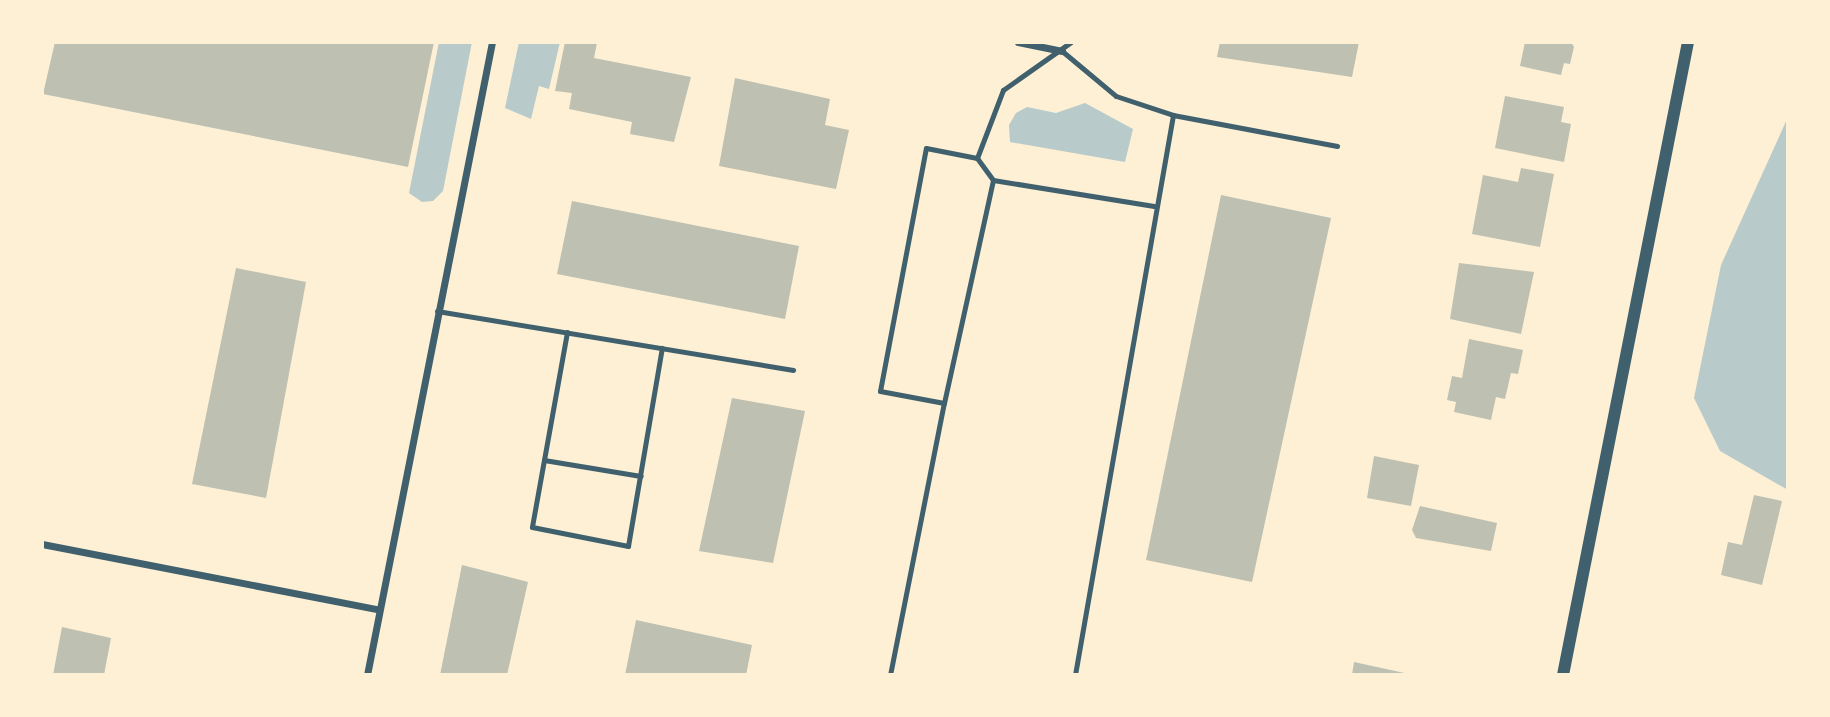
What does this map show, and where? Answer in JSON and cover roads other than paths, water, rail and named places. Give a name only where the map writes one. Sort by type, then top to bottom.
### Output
[{"type":"street","points":[[367,675],[377,609],[492,42]]},
{"type":"street","points":[[1018,42],[1062,51]]},
{"type":"street","points":[[1563,675],[1688,42]]},
{"type":"street","points":[[42,544],[377,609]]},
{"type":"lane","points":[[977,158],[1003,90],[1062,51],[1071,42]]},
{"type":"lane","points":[[1062,51],[1116,96],[1173,115],[1337,146]]},
{"type":"lane","points":[[1075,675],[1154,206],[1173,115]]},
{"type":"lane","points":[[944,403],[880,391],[926,148],[977,158],[993,180],[1154,206]]},
{"type":"lane","points":[[890,675],[944,403],[993,180]]},
{"type":"lane","points":[[437,311],[793,370]]},
{"type":"lane","points":[[567,332],[532,527],[628,547],[662,348]]},
{"type":"lane","points":[[544,460],[641,476]]}]
